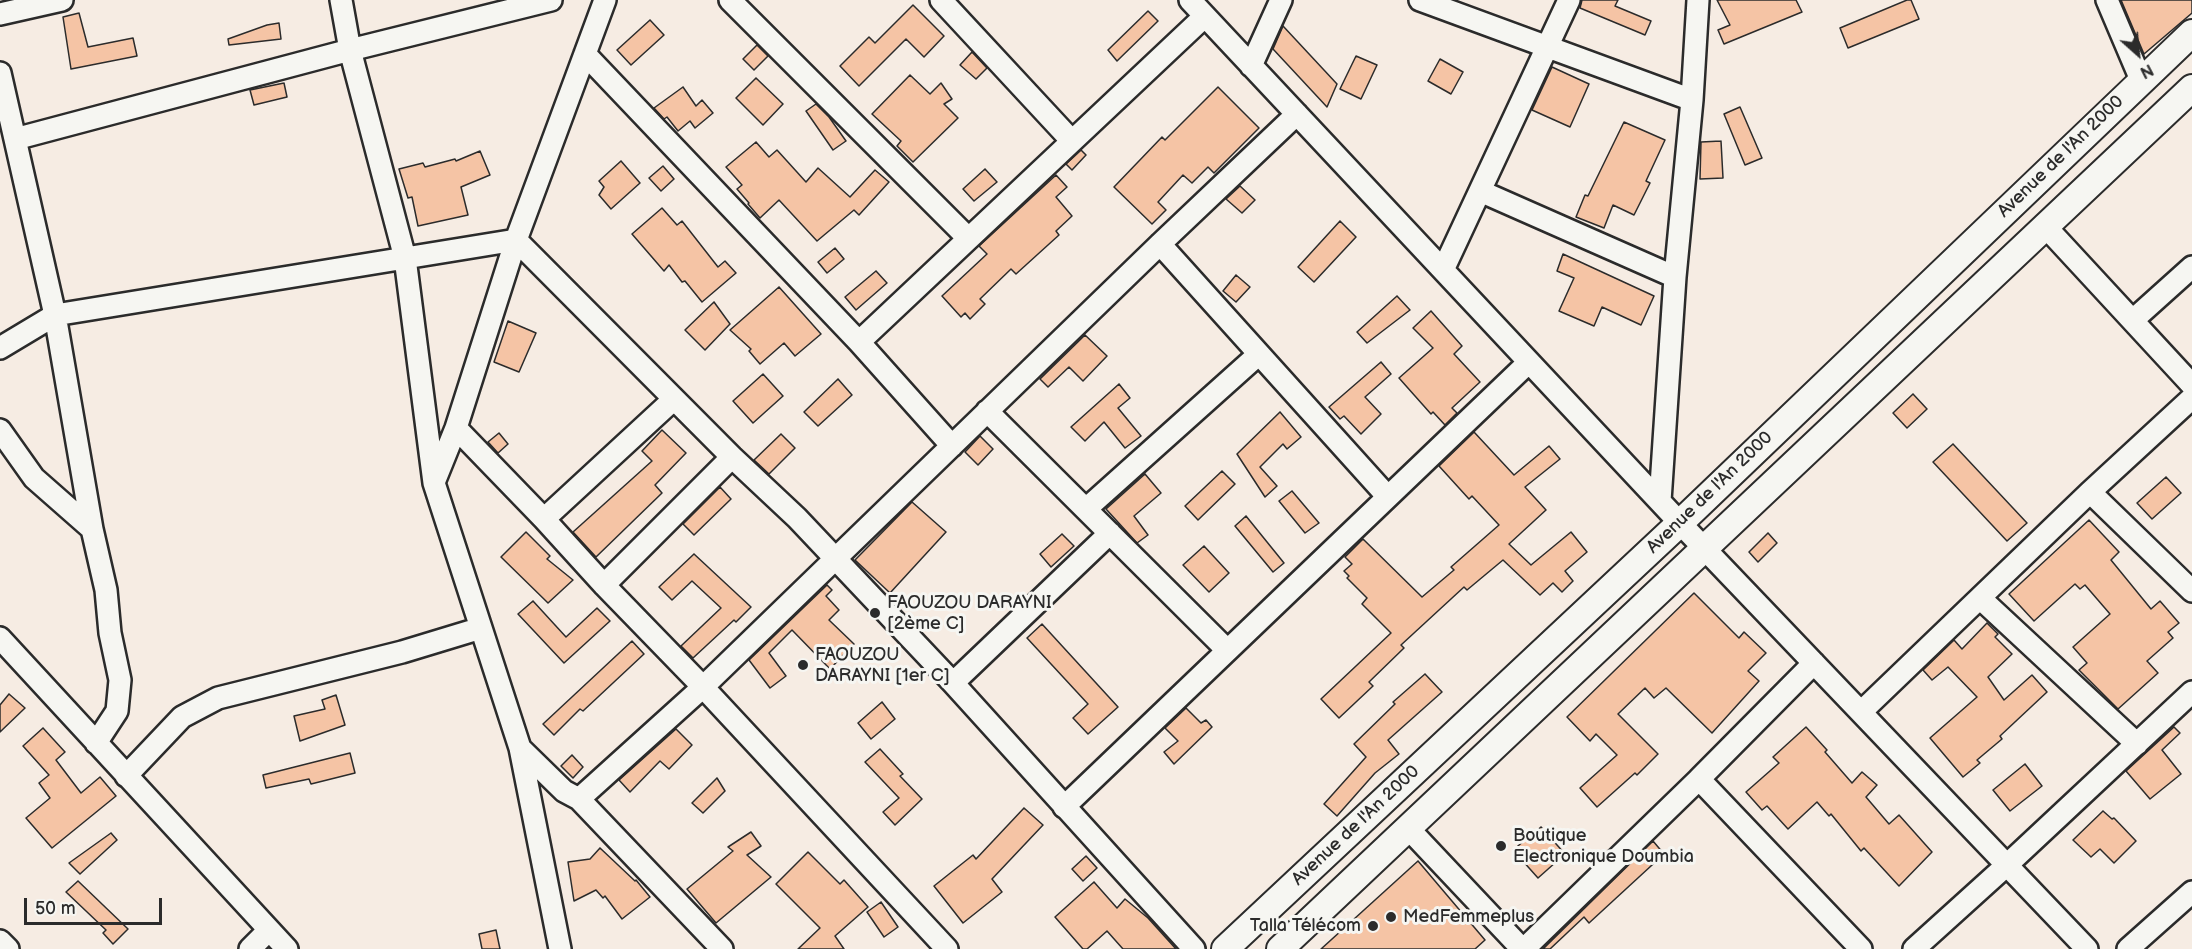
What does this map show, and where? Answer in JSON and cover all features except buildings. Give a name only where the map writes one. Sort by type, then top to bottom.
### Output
[{"type":"main road","name":"Avenue de l'An 2000","points":[[1225,949],[1680,523],[2192,33]]},
{"type":"main road","name":"Avenue de l'An 2000","points":[[1280,949],[1703,547],[2192,88]]},
{"type":"street","points":[[0,14],[62,0]]},
{"type":"street","points":[[341,0],[350,50],[405,258],[434,483],[520,748],[560,949]]},
{"type":"street","points":[[15,139],[350,50],[551,0]]},
{"type":"street","points":[[434,483],[456,428],[516,240],[605,0]]},
{"type":"street","points":[[730,0],[968,238]]},
{"type":"street","points":[[942,0],[1071,140]]},
{"type":"street","points":[[1190,0],[1680,523],[2087,949]]},
{"type":"street","points":[[1251,66],[1281,0]]},
{"type":"street","points":[[1420,0],[1692,100]]},
{"type":"street","points":[[1443,270],[1569,0]]},
{"type":"street","points":[[1660,501],[1675,277],[1692,100],[1698,0]]},
{"type":"street","points":[[2108,0],[2141,80]]},
{"type":"street","points":[[859,342],[1205,16]]},
{"type":"street","points":[[585,54],[859,342],[952,446]]},
{"type":"street","points":[[0,73],[55,315],[92,529],[106,590],[110,633],[120,680],[117,711],[96,743]]},
{"type":"street","points":[[579,799],[703,687],[1297,114]]},
{"type":"street","points":[[1480,191],[1675,277]]},
{"type":"street","points":[[2045,226],[2192,385]]},
{"type":"street","points":[[0,348],[55,315],[516,240]]},
{"type":"street","points":[[516,240],[732,457],[797,518],[953,683],[1194,949]]},
{"type":"street","points":[[1160,244],[1388,497]]},
{"type":"street","points":[[2133,320],[2192,267]]},
{"type":"street","points":[[1086,509],[1259,354]]},
{"type":"street","points":[[1064,807],[1529,362]]},
{"type":"street","points":[[1861,712],[2090,492],[2192,398]]},
{"type":"street","points":[[544,519],[674,399]]},
{"type":"street","points":[[987,411],[1227,650]]},
{"type":"street","points":[[456,428],[703,687],[947,949]]},
{"type":"street","points":[[0,430],[34,478],[92,529]]},
{"type":"street","points":[[604,585],[732,457]]},
{"type":"street","points":[[2090,492],[2192,591]]},
{"type":"street","points":[[953,683],[1110,533]]},
{"type":"street","points":[[1980,598],[2137,744]]},
{"type":"street","points":[[126,776],[182,717],[218,698],[402,652],[481,628]]},
{"type":"street","points":[[0,638],[287,949]]},
{"type":"street","points":[[1407,827],[1523,949],[1699,779],[1814,663]]},
{"type":"street","points":[[1914,949],[2192,692]]},
{"type":"street","points":[[520,748],[564,791],[579,799],[722,949]]},
{"type":"street","points":[[1699,779],[1861,949]]},
{"type":"street","points":[[2128,949],[2192,892]]},
{"type":"street","points":[[250,949],[269,930]]},
{"type":"street","points":[[0,941],[8,949]]},
{"type":"place","name":"FAOUZOU DARAYNI [2ème C]","points":[[875,613]]},
{"type":"place","name":"FAOUZOU DARAYNI [1er C]","points":[[803,665]]},
{"type":"place","name":"Boutique Electronique Doumbia","points":[[1501,846]]},
{"type":"place","name":"MedFemmeplus","points":[[1391,917]]},
{"type":"place","name":"Talla Télécom","points":[[1373,926]]}]
